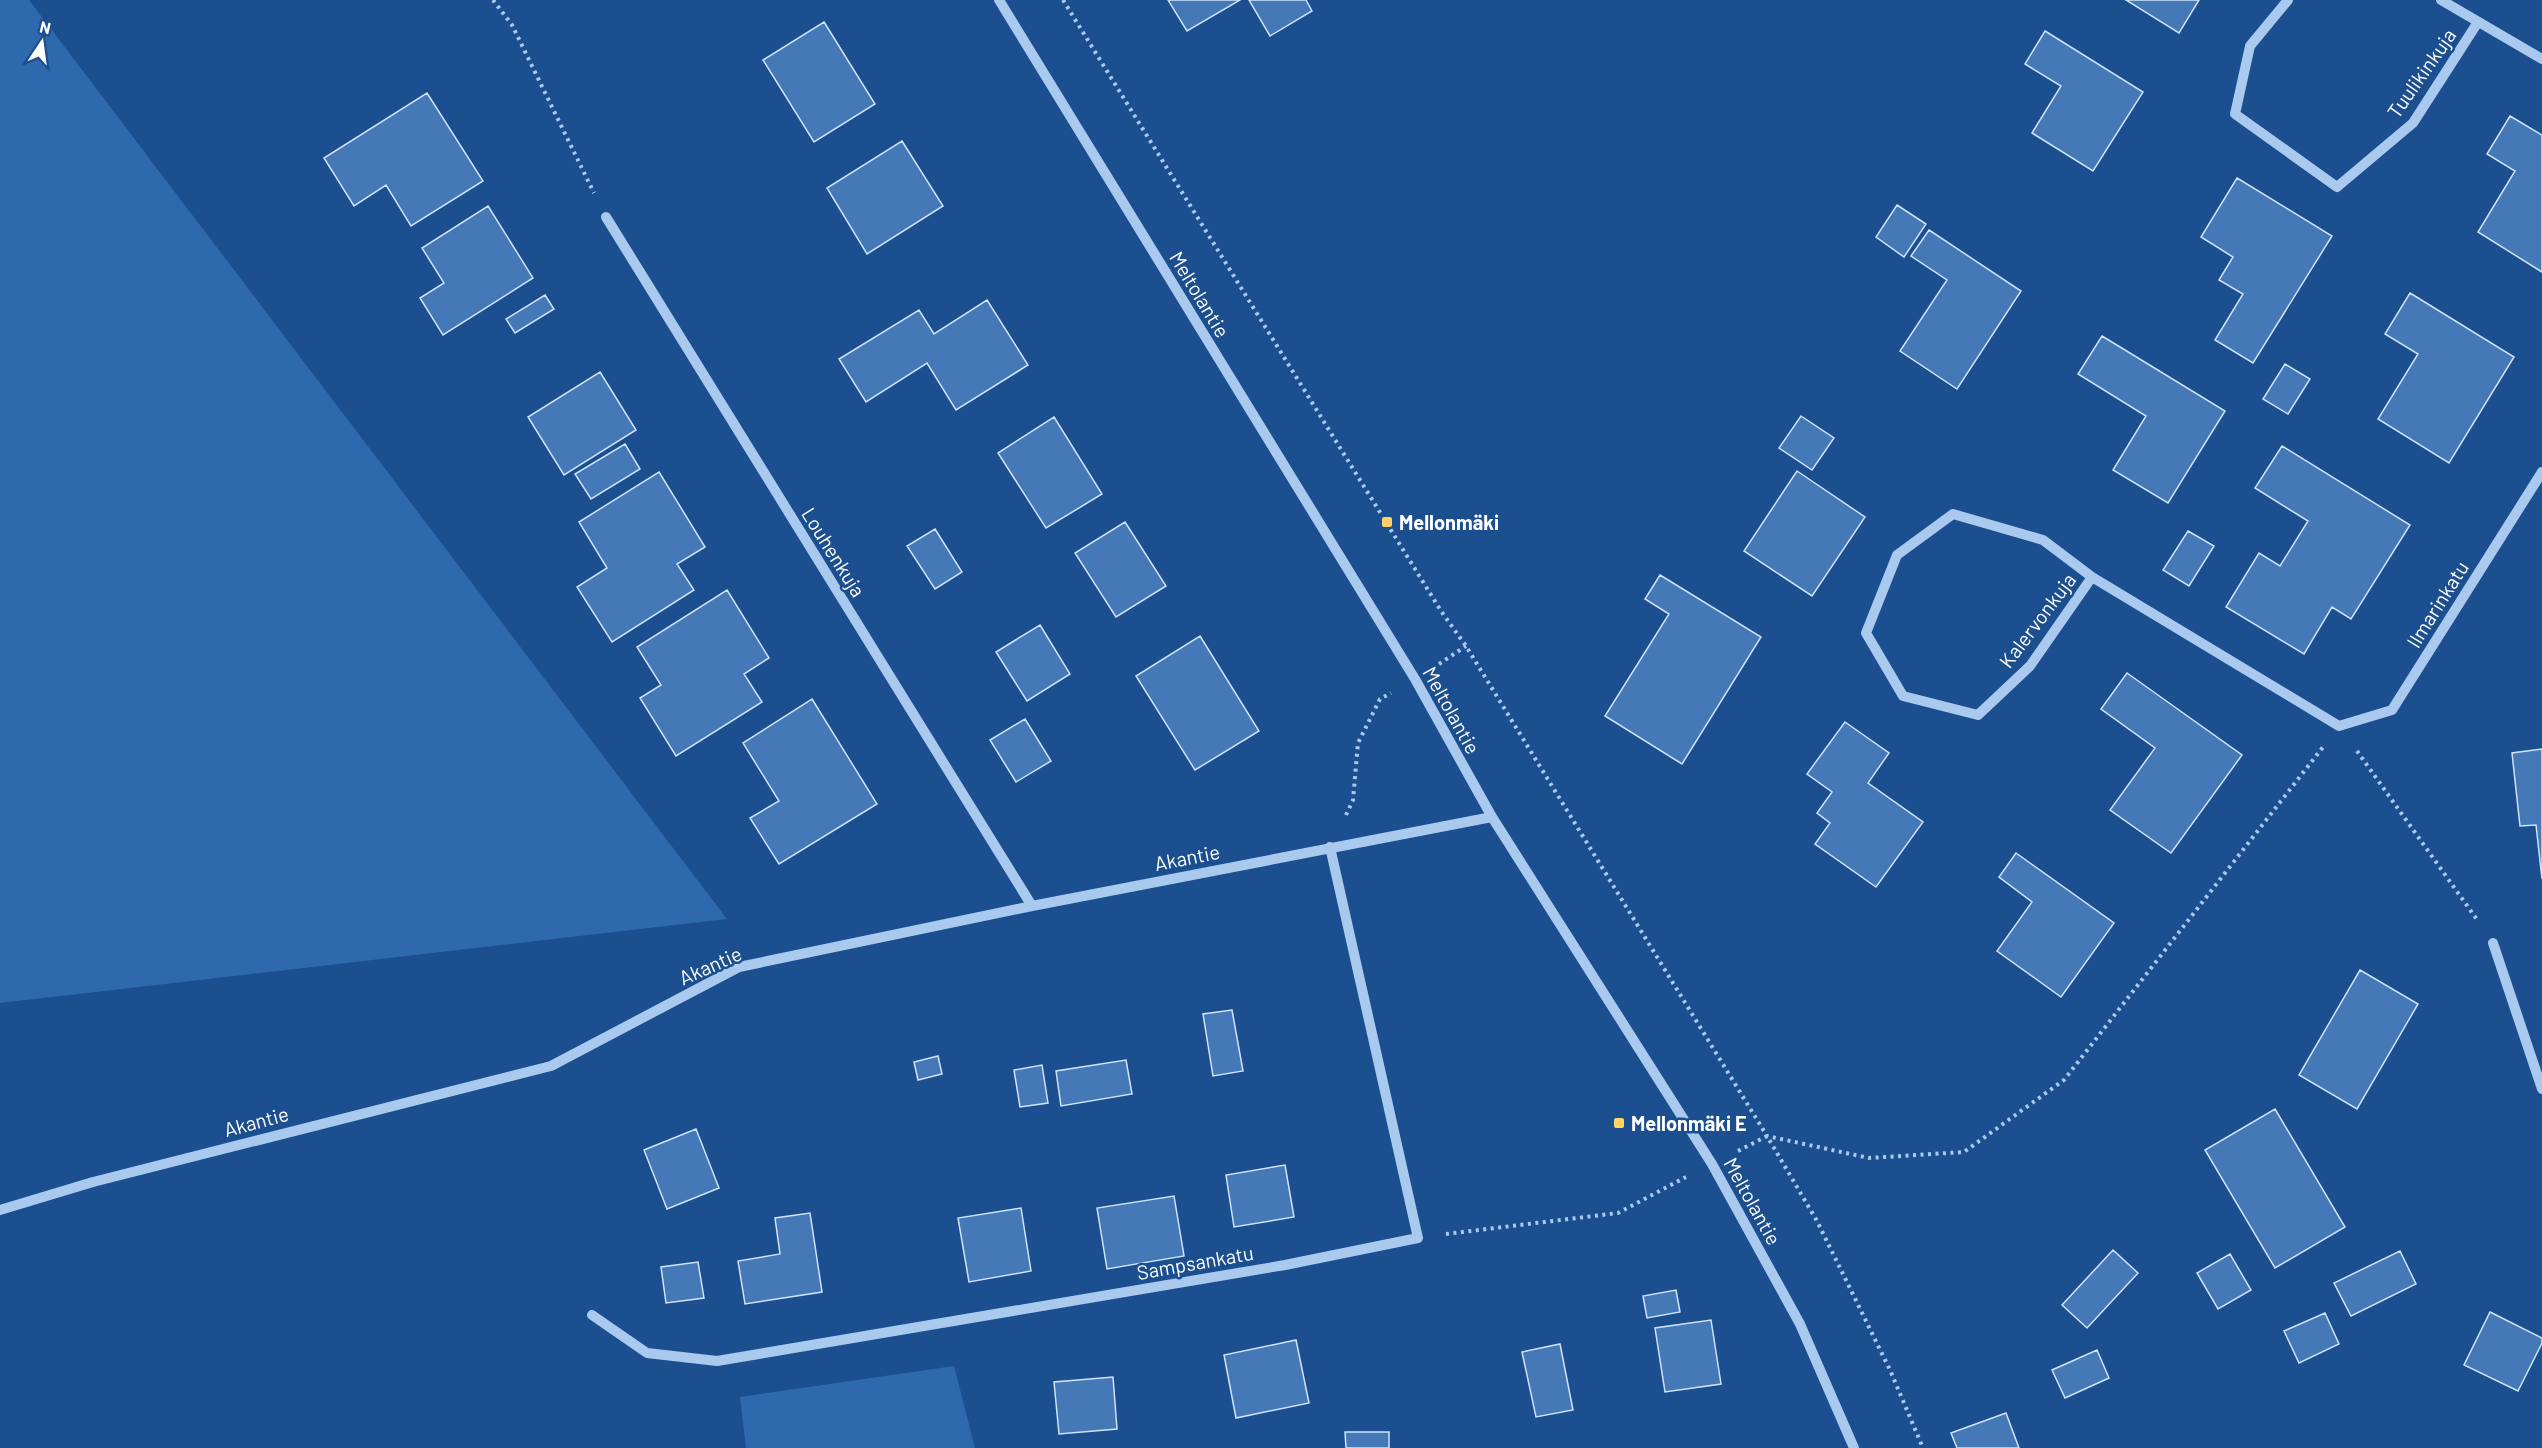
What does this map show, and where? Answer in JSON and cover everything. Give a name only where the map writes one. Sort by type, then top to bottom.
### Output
[{"type":"street","name":"Meltolantie","points":[[999,0],[1415,680],[1492,817],[1712,1164],[1800,1324],[1854,1448]]},
{"type":"street","name":"Tuulikinkuja","points":[[2288,0],[2250,46],[2235,114],[2337,187],[2414,123],[2478,22]]},
{"type":"street","name":"Tuulikinkuja","points":[[2441,0],[2542,59]]},
{"type":"street","name":"Louhenkuja","points":[[606,217],[1032,906]]},
{"type":"street","name":"Ilmarinkatu","points":[[2340,726],[2392,710],[2542,472]]},
{"type":"street","name":"Kalervonkuja","points":[[2092,577],[2030,666],[1978,716],[1903,696],[1866,633],[1897,555],[1953,513],[2043,540],[2092,577],[2340,726]]},
{"type":"street","name":"Akantie","points":[[0,1210],[151,1167],[551,1066],[739,967],[1032,906],[1492,817]]},
{"type":"street","points":[[1330,847],[1418,1238]]},
{"type":"street","points":[[2493,943],[2542,1089]]},
{"type":"street","name":"Sampsankatu","points":[[592,1315],[647,1353],[717,1361],[1285,1265],[1418,1238]]},
{"type":"path","points":[[493,0],[512,25],[606,217]]},
{"type":"path","points":[[1063,0],[1441,610],[1466,646],[1767,1136],[1816,1221],[1890,1370],[1923,1448]]},
{"type":"path","points":[[1330,847],[1353,800],[1358,743],[1380,699],[1415,680],[1466,646]]},
{"type":"path","points":[[1418,1238],[1618,1213],[1767,1136],[1869,1158],[1964,1152],[2064,1080],[2340,726],[2493,943]]},
{"type":"shaded area","points":[[0,0],[29,0],[727,919],[0,1003]]},
{"type":"shaded area","points":[[954,1366],[975,1448],[746,1448],[740,1397]]},
{"type":"building","points":[[1168,0],[1240,0],[1187,31]]},
{"type":"building","points":[[1249,0],[1306,0],[1312,11],[1270,36]]},
{"type":"building","points":[[2126,0],[2199,0],[2179,33]]},
{"type":"building","points":[[824,22],[875,104],[814,142],[763,60]]},
{"type":"building","points":[[2045,31],[2143,92],[2093,171],[2032,133],[2061,86],[2025,64]]},
{"type":"building","points":[[427,93],[483,181],[411,226],[386,185],[354,206],[324,158]]},
{"type":"building","points":[[2510,116],[2542,135],[2542,272],[2478,232],[2515,171],[2487,154]]},
{"type":"building","points":[[902,141],[943,206],[867,254],[827,188]]},
{"type":"building","points":[[2237,178],[2332,236],[2253,363],[2215,340],[2243,294],[2219,280],[2233,257],[2201,237]]},
{"type":"building","points":[[1897,205],[1926,224],[1904,257],[1876,237]]},
{"type":"building","points":[[488,206],[533,278],[443,335],[420,298],[444,283],[422,248]]},
{"type":"building","points":[[1929,230],[2021,291],[1957,389],[1900,351],[1947,280],[1911,256]]},
{"type":"building","points":[[2410,293],[2514,357],[2449,463],[2378,419],[2418,354],[2385,334]]},
{"type":"building","points":[[545,295],[554,309],[515,333],[506,319]]},
{"type":"building","points":[[987,300],[1028,365],[956,410],[927,363],[866,402],[839,359],[919,310],[934,334]]},
{"type":"building","points":[[2102,336],[2225,411],[2168,503],[2113,470],[2146,416],[2078,374]]},
{"type":"building","points":[[2285,364],[2310,379],[2288,414],[2263,399]]},
{"type":"building","points":[[600,372],[636,430],[564,475],[528,417]]},
{"type":"building","points":[[1801,416],[1834,438],[1812,470],[1779,448]]},
{"type":"building","points":[[1054,417],[1102,494],[1046,528],[998,453]]},
{"type":"building","points":[[625,444],[640,469],[591,499],[575,474]]},
{"type":"building","points":[[2282,446],[2410,525],[2351,619],[2332,607],[2304,654],[2226,607],[2259,553],[2280,566],[2308,521],[2255,488]]},
{"type":"building","points":[[1797,471],[1865,517],[1812,596],[1744,551]]},
{"type":"building","points":[[659,472],[705,547],[677,564],[694,590],[612,642],[577,587],[607,568],[579,522]]},
{"type":"building","points":[[1125,522],[1166,586],[1116,617],[1075,553]]},
{"type":"building","points":[[935,529],[962,572],[935,589],[907,546]]},
{"type":"building","points":[[2188,531],[2214,546],[2189,586],[2163,570]]},
{"type":"building","points":[[1660,575],[1761,637],[1682,764],[1605,716],[1669,614],[1645,599]]},
{"type":"building","points":[[727,590],[769,658],[744,674],[762,702],[676,756],[640,698],[661,685],[637,647]]},
{"type":"building","points":[[1040,625],[1070,674],[1027,701],[996,652]]},
{"type":"building","points":[[1200,636],[1259,731],[1195,770],[1136,676]]},
{"type":"building","points":[[2127,673],[2242,755],[2171,853],[2110,810],[2155,748],[2101,709]]},
{"type":"building","points":[[812,699],[877,804],[779,864],[750,818],[779,801],[743,743]]},
{"type":"building","points":[[1025,719],[1051,761],[1016,782],[990,740]]},
{"type":"building","points":[[1845,722],[1889,753],[1868,783],[1923,822],[1876,887],[1815,844],[1830,823],[1817,813],[1832,792],[1807,774]]},
{"type":"building","points":[[2542,749],[2542,879],[2536,825],[2520,826],[2512,753]]},
{"type":"building","points":[[2016,853],[2114,923],[2061,997],[1997,951],[2032,902],[1999,877]]},
{"type":"building","points":[[2360,970],[2418,1004],[2357,1109],[2299,1075]]},
{"type":"building","points":[[1232,1010],[1243,1071],[1213,1076],[1203,1014]]},
{"type":"building","points":[[938,1056],[942,1074],[918,1080],[914,1062]]},
{"type":"building","points":[[1126,1060],[1132,1094],[1061,1106],[1056,1071]]},
{"type":"building","points":[[1042,1065],[1048,1103],[1020,1107],[1014,1070]]},
{"type":"building","points":[[2275,1109],[2345,1227],[2275,1268],[2205,1150]]},
{"type":"building","points":[[696,1129],[719,1188],[667,1209],[644,1150]]},
{"type":"building","points":[[1285,1165],[1294,1217],[1234,1227],[1226,1175]]},
{"type":"building","points":[[1174,1196],[1184,1256],[1107,1269],[1097,1208]]},
{"type":"building","points":[[1021,1208],[1031,1271],[969,1282],[958,1218]]},
{"type":"building","points":[[810,1213],[822,1292],[745,1304],[738,1261],[780,1254],[775,1218]]},
{"type":"building","points":[[2113,1250],[2138,1273],[2087,1328],[2062,1305]]},
{"type":"building","points":[[2400,1251],[2416,1284],[2351,1316],[2334,1283]]},
{"type":"building","points":[[2230,1254],[2251,1290],[2218,1309],[2197,1273]]},
{"type":"building","points":[[698,1262],[704,1298],[666,1303],[661,1267]]},
{"type":"building","points":[[1676,1290],[1680,1312],[1647,1318],[1643,1296]]},
{"type":"building","points":[[2490,1312],[2542,1338],[2542,1343],[2518,1391],[2464,1365]]},
{"type":"building","points":[[2325,1313],[2339,1344],[2299,1363],[2284,1331]]},
{"type":"building","points":[[1711,1320],[1721,1384],[1665,1392],[1655,1328]]},
{"type":"building","points":[[1296,1340],[1309,1403],[1236,1418],[1224,1355]]},
{"type":"building","points":[[1560,1344],[1573,1410],[1536,1417],[1522,1352]]},
{"type":"building","points":[[2097,1350],[2109,1378],[2065,1398],[2052,1370]]},
{"type":"building","points":[[1113,1377],[1117,1429],[1059,1434],[1054,1382]]},
{"type":"building","points":[[2006,1413],[2019,1448],[1957,1448],[1951,1433]]},
{"type":"building","points":[[1345,1432],[1389,1432],[1389,1448],[1346,1448]]},
{"type":"place","name":"Mellonmäki","points":[[1387,522]]},
{"type":"place","name":"Mellonmäki E","points":[[1619,1123]]}]
